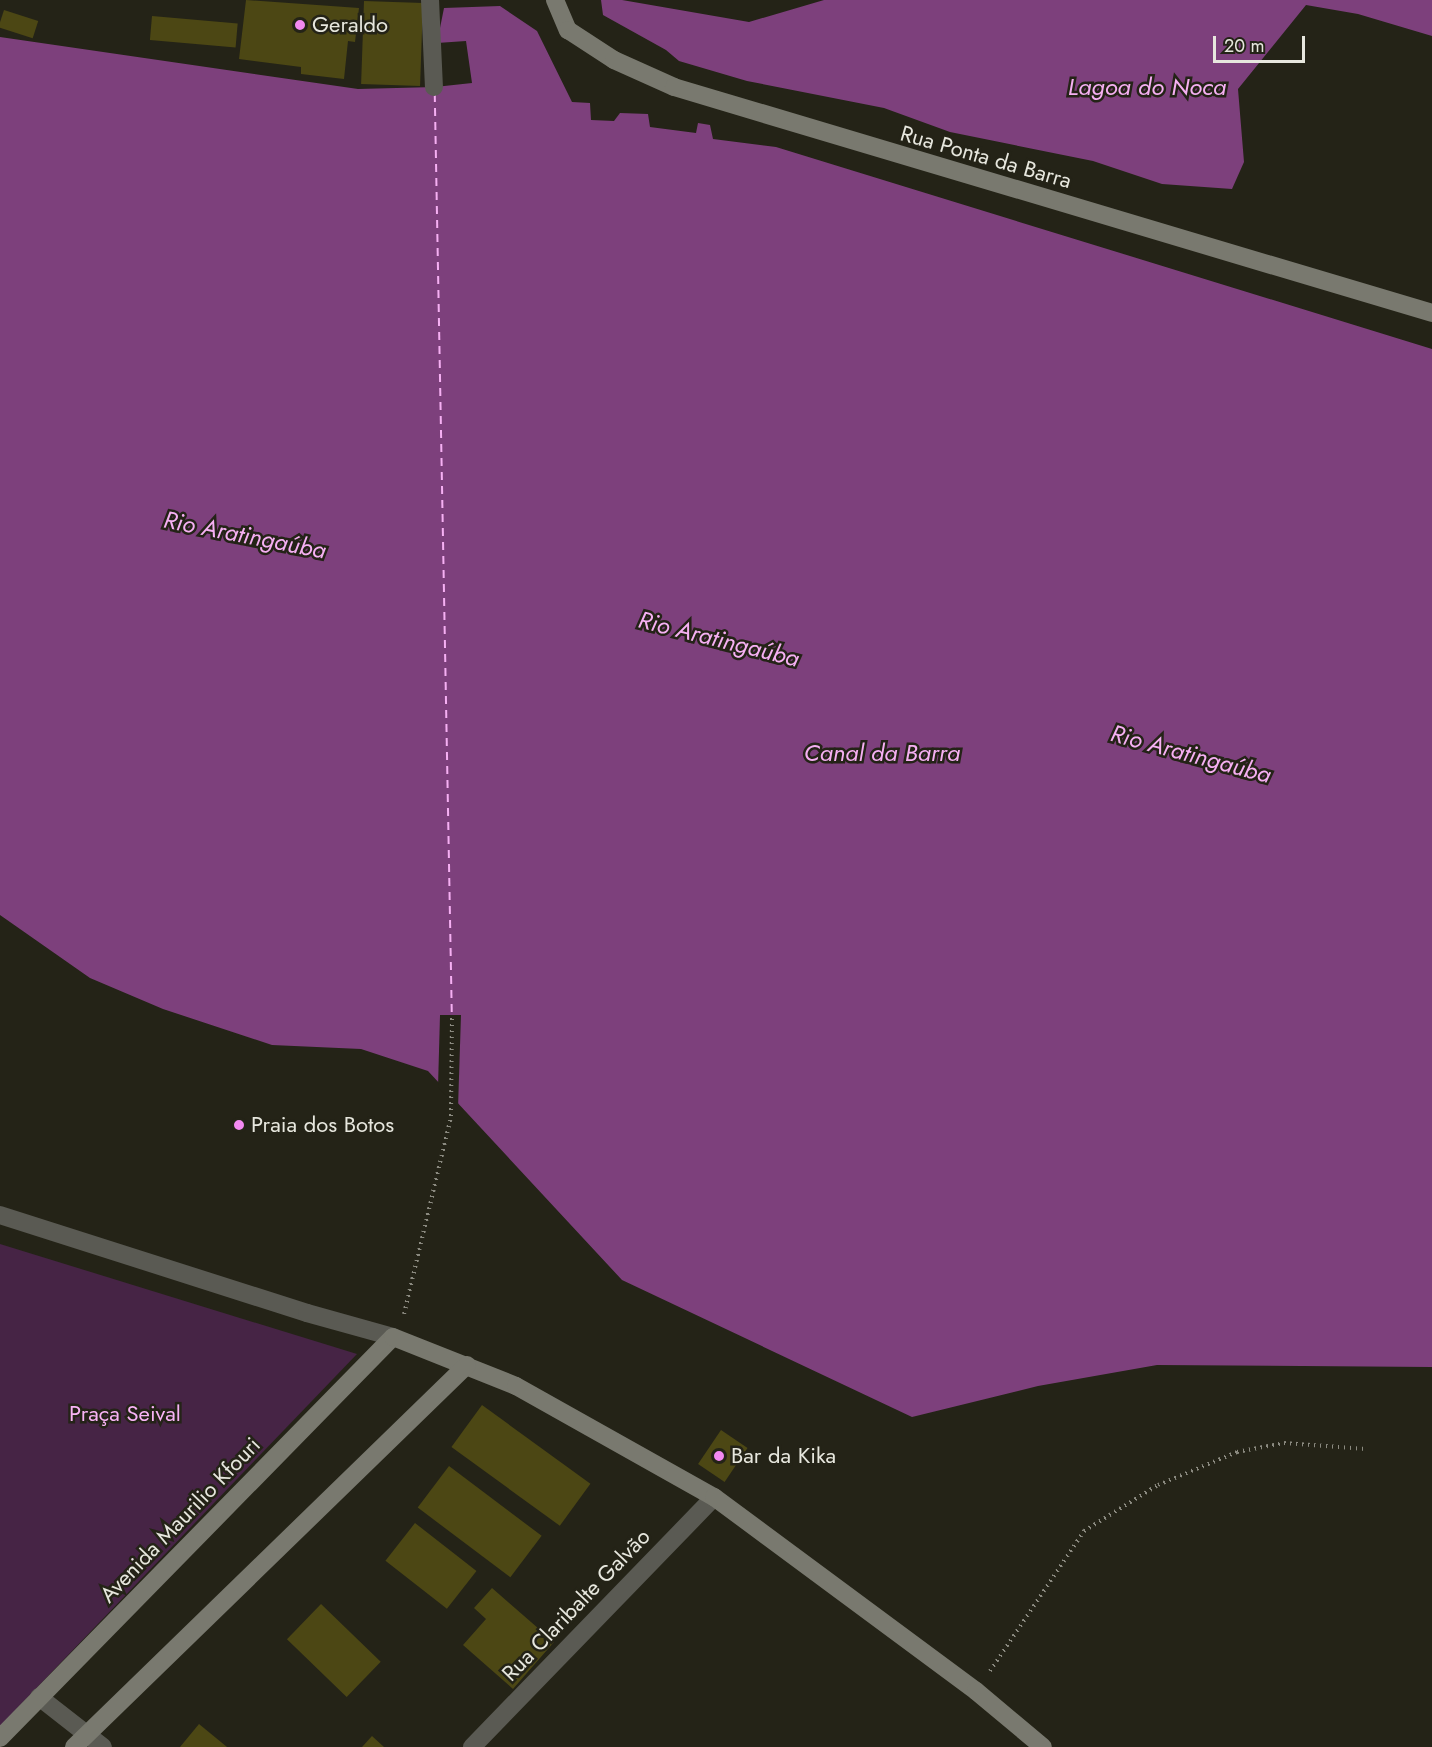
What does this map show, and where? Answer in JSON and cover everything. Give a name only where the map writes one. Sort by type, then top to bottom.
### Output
[{"type":"street","points":[[430,0],[435,87]]},
{"type":"street","name":"Rua Ponta da Barra","points":[[555,0],[568,30],[614,60],[674,87],[1432,313]]},
{"type":"street","points":[[0,1215],[307,1313],[393,1337],[516,1386],[714,1497],[976,1691],[1043,1747]]},
{"type":"street","name":"Avenida Maurilio Kfouri","points":[[0,1738],[393,1337]]},
{"type":"street","points":[[81,1741],[467,1365]]},
{"type":"street","name":"Rua Claribalte Galvão","points":[[482,1744],[714,1497]]},
{"type":"street","points":[[39,1697],[81,1741],[104,1747]]},
{"type":"path","points":[[393,1337],[405,1311],[452,1116],[452,1015]]},
{"type":"path","points":[[976,1691],[1084,1530],[1158,1485],[1237,1452],[1284,1443],[1366,1449]]},
{"type":"green space","name":"Praça Seival","points":[[0,1244],[357,1354],[0,1726]]},
{"type":"water","name":"Lagoa do Noca","points":[[601,0],[622,0],[749,22],[824,0],[1432,0],[1432,36],[1358,14],[1306,5],[1238,89],[1244,162],[1232,189],[1162,184],[1093,161],[950,132],[884,108],[747,81],[679,61],[666,50],[603,15]]},
{"type":"water","name":"Canal da Barra","points":[[500,6],[537,31],[572,102],[590,103],[591,120],[614,121],[620,113],[648,114],[650,127],[696,133],[698,123],[710,125],[713,139],[776,147],[1432,349],[1432,1367],[1157,1365],[1038,1386],[912,1417],[622,1280],[428,1071],[361,1049],[272,1045],[163,1009],[90,978],[0,915],[0,37],[358,89],[435,87],[472,83],[466,41],[437,43],[444,8]]},
{"type":"pier","points":[[440,1015],[461,1015],[458,1108],[438,1087]]},
{"type":"building","name":"Geraldo","points":[[246,0],[359,8],[355,42],[348,41],[344,79],[301,74],[301,67],[239,59]]},
{"type":"building","points":[[364,1],[423,3],[420,86],[361,84]]},
{"type":"building","points":[[4,10],[38,21],[33,38],[0,28]]},
{"type":"building","points":[[152,16],[238,23],[236,47],[150,40]]},
{"type":"building","points":[[482,1405],[590,1484],[560,1526],[451,1447]]},
{"type":"building","points":[[721,1430],[748,1448],[725,1482],[698,1464]]},
{"type":"building","points":[[449,1466],[542,1536],[510,1577],[418,1508]]},
{"type":"building","points":[[415,1523],[476,1571],[447,1609],[385,1561]]},
{"type":"building","points":[[492,1588],[554,1642],[513,1689],[463,1645],[486,1619],[474,1608]]},
{"type":"building","points":[[321,1604],[381,1662],[347,1697],[287,1639]]},
{"type":"building","points":[[199,1724],[227,1747],[180,1747]]},
{"type":"building","points":[[372,1736],[384,1747],[362,1747]]},
{"type":"ferry route","points":[[435,94],[452,1015]]},
{"type":"place","name":"Geraldo","points":[[300,25]]},
{"type":"place","name":"Praia dos Botos","points":[[239,1125]]},
{"type":"place","name":"Bar da Kika","points":[[719,1456]]},
{"type":"water label","name":"Rio Aratingaúba","points":[[245,535]]},
{"type":"water label","name":"Rio Aratingaúba","points":[[719,639]]},
{"type":"water label","name":"Rio Aratingaúba","points":[[1191,754]]}]
